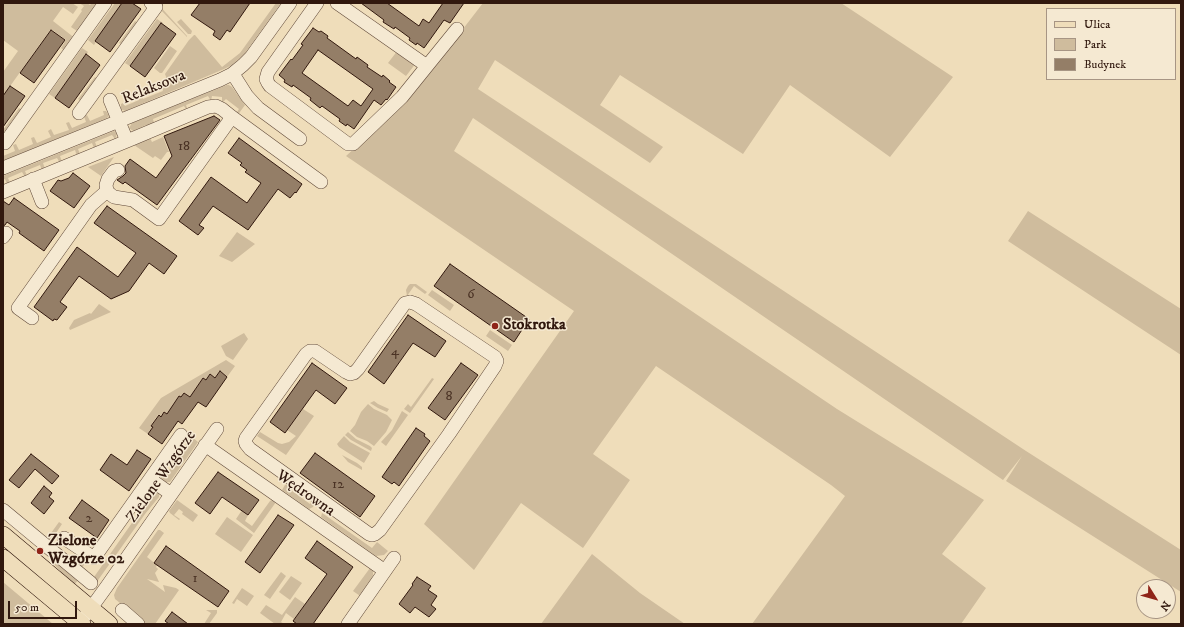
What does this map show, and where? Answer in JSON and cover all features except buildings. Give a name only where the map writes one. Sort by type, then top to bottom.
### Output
[{"type":"main road","points":[[3,536],[109,624]]},
{"type":"main road","points":[[3,558],[81,623]]},
{"type":"street","points":[[4,143],[105,3]]},
{"type":"street","points":[[79,113],[156,7],[151,3]]},
{"type":"street","name":"Relaksowa","points":[[3,168],[232,74],[251,57],[290,3]]},
{"type":"street","points":[[317,3],[268,72],[266,79],[270,86],[348,144],[353,144],[402,97],[457,29]]},
{"type":"street","points":[[338,3],[427,66]]},
{"type":"street","points":[[232,74],[247,96],[258,108],[295,136],[277,150]]},
{"type":"street","points":[[110,100],[128,140]]},
{"type":"street","points":[[3,192],[212,106],[219,107],[321,182]]},
{"type":"street","points":[[118,170],[114,171],[108,179],[106,185],[107,191],[114,197],[133,200],[159,219],[232,117]]},
{"type":"street","points":[[33,180],[42,202]]},
{"type":"street","points":[[32,318],[18,308],[91,205],[107,191]]},
{"type":"street","points":[[410,302],[416,304],[496,358],[497,361],[495,366],[449,434],[378,532],[372,535],[369,534],[323,502],[250,450],[245,442],[246,438],[306,354],[310,351],[315,351],[346,372],[350,374],[354,373],[405,303],[410,302]]},
{"type":"street","name":"Zielone Wzgórze","points":[[81,623],[216,429]]},
{"type":"street","points":[[64,538],[94,558],[181,435]]},
{"type":"street","name":"Wędrowna","points":[[205,445],[385,571]]},
{"type":"street","points":[[271,491],[284,473]]},
{"type":"street","points":[[150,479],[171,494]]},
{"type":"street","points":[[312,519],[323,502]]},
{"type":"street","points":[[3,510],[90,583]]},
{"type":"street","points":[[348,624],[394,558]]},
{"type":"street","points":[[122,610],[138,624]]},
{"type":"green space","points":[[3,3],[72,3],[78,7],[73,14],[63,7],[53,21],[76,39],[66,52],[61,48],[66,40],[51,29],[3,96],[3,72],[18,51],[3,40]]},
{"type":"green space","points":[[79,3],[87,3],[90,5],[92,3],[101,3],[80,33],[71,27],[84,6]]},
{"type":"green space","points":[[115,3],[122,3],[94,45],[88,40]]},
{"type":"green space","points":[[157,3],[187,36],[187,37],[159,8]]},
{"type":"green space","points":[[276,3],[281,3],[245,53],[232,65],[125,111],[121,109],[121,104],[123,103],[125,106],[139,100],[137,94],[140,93],[143,99],[163,91],[161,85],[168,82],[165,74],[194,35],[222,67],[240,53]]},
{"type":"green space","points":[[483,3],[841,3],[953,77],[890,157],[790,85],[743,154],[620,75],[600,105],[663,147],[650,163],[495,60],[478,89],[1026,451],[1181,550],[1181,592],[1176,589],[1176,579],[1161,579],[1006,481],[1022,456],[1003,480],[473,118],[454,151],[837,409],[984,500],[942,554],[986,588],[961,624],[752,624],[845,496],[656,366],[593,454],[630,480],[583,548],[521,503],[474,570],[424,524],[574,311],[346,156],[409,99]]},
{"type":"green space","points":[[157,19],[163,23],[130,66],[125,63]]},
{"type":"green space","points":[[181,19],[192,31],[191,34],[188,34],[177,22]]},
{"type":"green space","points":[[135,21],[140,24],[124,46],[119,43]]},
{"type":"green space","points":[[170,46],[177,51],[162,73],[160,73],[154,68]]},
{"type":"green space","points":[[82,48],[88,52],[55,98],[49,94]]},
{"type":"green space","points":[[398,50],[416,63],[406,76],[388,63]]},
{"type":"green space","points":[[95,77],[99,80],[83,102],[78,99]]},
{"type":"green space","points":[[227,85],[232,87],[245,105],[237,116],[235,115],[239,109],[226,99],[222,103],[222,97],[212,96],[211,101],[208,96],[186,105],[188,111],[184,106],[153,119],[154,123],[148,128],[146,125],[133,131],[129,128],[132,123]]},
{"type":"green space","points":[[19,108],[24,111],[8,133],[3,130]]},
{"type":"green space","points":[[103,111],[106,111],[108,114],[109,116],[107,118],[3,161],[3,156],[15,151],[13,145],[16,144],[19,150],[33,144],[31,138],[34,137],[37,143],[51,137],[48,131],[51,129],[54,135],[69,130],[66,123],[69,122],[72,128],[86,122],[84,116],[87,115],[90,121],[104,115]]},
{"type":"green space","points":[[114,131],[117,133],[115,139],[112,135],[95,142],[97,147],[94,148],[92,143],[78,149],[80,154],[77,156],[75,150],[60,156],[62,162],[60,163],[57,158],[43,163],[45,169],[42,170],[40,165],[25,171],[27,176],[25,177],[22,172],[8,178],[10,183],[7,184],[5,179],[3,180],[3,176]]},
{"type":"green space","points":[[163,137],[169,152],[167,152],[161,160],[155,156],[153,158],[134,145],[150,138],[152,142]]},
{"type":"green space","points":[[114,157],[101,176],[88,167]]},
{"type":"green space","points":[[1028,211],[1181,309],[1181,355],[1008,241]]},
{"type":"green space","points":[[237,232],[255,244],[232,262],[219,256]]},
{"type":"green space","points":[[410,284],[416,284],[427,292],[425,294],[414,286],[407,296],[406,290]]},
{"type":"green space","points":[[432,290],[454,305],[450,311],[428,295]]},
{"type":"green space","points":[[99,304],[111,312],[70,330],[69,328],[74,320],[90,313],[91,314]]},
{"type":"green space","points":[[490,330],[512,345],[508,351],[486,336]]},
{"type":"green space","points":[[244,333],[248,339],[233,360],[226,356],[221,346]]},
{"type":"green space","points":[[226,360],[235,366],[227,377],[220,371],[215,378],[210,374],[206,380],[203,378],[195,389],[192,398],[185,393],[181,397],[179,396],[172,406],[174,408],[169,415],[164,412],[161,417],[158,415],[151,425],[153,427],[148,434],[139,428],[161,398]]},
{"type":"green space","points":[[432,378],[434,379],[410,413],[404,409],[408,404],[411,407]]},
{"type":"green space","points":[[374,401],[389,409],[387,412],[370,403]]},
{"type":"green space","points":[[368,404],[374,409],[387,415],[392,420],[386,432],[374,446],[357,437],[350,431],[355,425],[361,412]]},
{"type":"green space","points":[[303,409],[314,416],[286,455],[257,436],[260,432],[278,443],[282,444],[289,442],[296,436],[287,430]]},
{"type":"green space","points":[[402,411],[408,415],[386,446],[381,442],[392,430]]},
{"type":"green space","points":[[348,432],[356,439],[370,446],[372,448],[371,451],[351,440],[345,435]]},
{"type":"green space","points":[[344,436],[350,442],[370,453],[364,463],[339,447],[337,444]]},
{"type":"green space","points":[[192,437],[198,442],[170,482],[166,482],[161,478],[161,473],[165,476],[188,442],[183,438]]},
{"type":"green space","points":[[342,455],[357,463],[362,467],[362,470],[348,462]]},
{"type":"green space","points":[[285,485],[290,485],[288,488],[310,504],[312,501],[314,503],[313,507],[309,509],[282,490]]},
{"type":"green space","points":[[153,489],[159,493],[159,497],[145,514],[96,583],[46,540],[59,522],[62,524],[50,542],[79,562],[83,557],[85,562],[82,569],[94,577],[153,493],[149,490]]},
{"type":"green space","points":[[177,500],[198,515],[193,522],[182,514],[183,512],[179,509],[174,515],[180,519],[179,520],[170,513],[169,511]]},
{"type":"green space","points":[[272,500],[276,502],[254,533],[236,519],[242,510],[248,515],[245,521],[252,526]]},
{"type":"green space","points":[[322,513],[372,548],[377,542],[388,551],[384,555],[376,556],[321,517]]},
{"type":"green space","points":[[227,517],[253,535],[241,552],[215,534]]},
{"type":"green space","points":[[158,530],[164,533],[147,557],[157,565],[156,567],[158,569],[155,573],[159,582],[147,579],[165,592],[163,585],[179,590],[155,624],[146,624],[115,599],[114,595],[117,588]]},
{"type":"green space","points":[[592,554],[640,593],[685,624],[541,624]]},
{"type":"green space","points":[[56,561],[79,579],[74,585],[54,564]]},
{"type":"green space","points":[[370,568],[373,571],[373,575],[363,598],[353,591]]},
{"type":"green space","points":[[281,572],[286,576],[270,599],[264,595]]},
{"type":"green space","points":[[291,576],[302,583],[290,600],[279,592]]},
{"type":"green space","points":[[3,582],[53,624],[3,624]]},
{"type":"green space","points":[[242,588],[254,596],[247,606],[237,599],[234,604],[232,603]]},
{"type":"green space","points":[[295,597],[305,604],[294,619],[286,613],[281,622],[284,624],[275,624],[260,613],[266,605],[282,615]]},
{"type":"green space","points":[[206,610],[217,610],[217,613],[209,624],[204,624],[211,613]]},
{"type":"place","name":"Stokrotka","points":[[495,326]]},
{"type":"place","name":"Zielone Wzgórze 02","points":[[40,551]]}]
